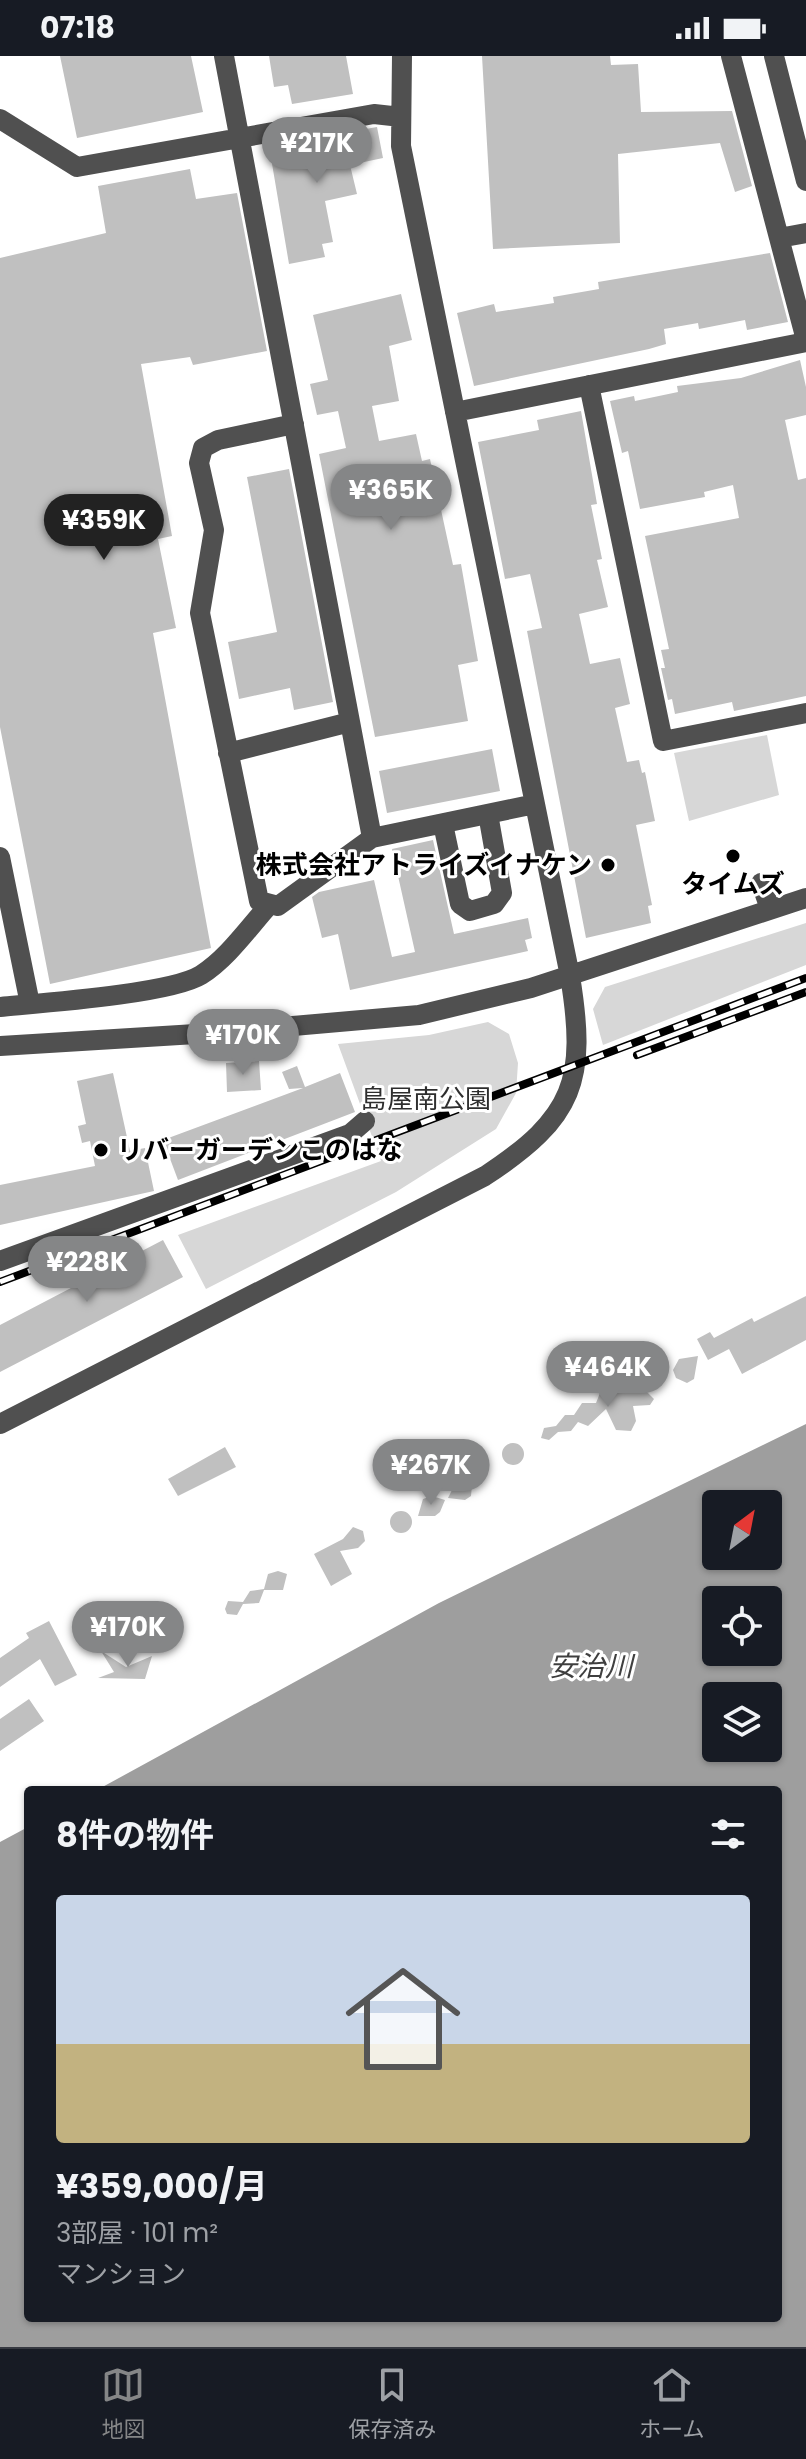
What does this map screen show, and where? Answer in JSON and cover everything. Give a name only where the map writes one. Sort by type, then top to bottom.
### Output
[{"type":"street","points":[[224,56],[372,838]]},
{"type":"street","points":[[0,1424],[507,1162],[554,1118],[572,1084],[578,1028],[570,976],[401,146],[402,56]]},
{"type":"street","points":[[455,412],[806,341],[731,56]]},
{"type":"street","points":[[774,56],[806,181]]},
{"type":"street","points":[[0,119],[77,167],[374,114],[401,117]]},
{"type":"street","points":[[779,238],[806,233]]},
{"type":"street","points":[[589,385],[663,741],[806,713]]},
{"type":"street","points":[[294,424],[218,440],[203,448],[199,463],[214,530],[200,613],[250,870],[259,901],[278,906],[372,838],[535,804]]},
{"type":"street","points":[[228,753],[350,722]]},
{"type":"street","points":[[443,824],[460,904],[470,911],[494,904],[502,893],[488,814]]},
{"type":"street","points":[[0,857],[30,1004]]},
{"type":"street","points":[[761,883],[770,909]]},
{"type":"street","points":[[0,1046],[212,1033],[419,1015],[570,976],[806,898]]},
{"type":"street","points":[[0,1007],[144,990],[198,978],[214,966],[270,904]]},
{"type":"street","points":[[0,1261],[350,1134],[365,1121]]},
{"type":"green space","points":[[767,735],[779,795],[689,821],[674,753]]},
{"type":"green space","points":[[806,923],[806,965],[603,1045],[593,1009],[605,987]]},
{"type":"green space","name":"島屋南公園","points":[[488,1022],[509,1034],[518,1063],[516,1093],[496,1129],[396,1192],[206,1289],[178,1235],[381,1161],[338,1044],[429,1035]]},
{"type":"water","name":"安治川","points":[[806,1424],[806,2347],[0,2347],[0,1842],[24,1829],[24,2322],[782,2322],[782,1786],[104,1786],[439,1603]]},
{"type":"building","points":[[60,56],[191,56],[203,112],[77,138]]},
{"type":"building","points":[[269,56],[346,56],[353,94],[292,104],[288,85],[274,87]]},
{"type":"building","points":[[482,56],[610,56],[611,65],[638,64],[641,112],[732,111],[752,186],[735,192],[720,143],[618,154],[620,243],[493,249]]},
{"type":"building","points":[[377,127],[383,158],[350,165],[357,194],[325,201],[333,242],[322,244],[325,257],[289,264],[269,146]]},
{"type":"building","points":[[190,169],[196,199],[237,193],[267,351],[193,365],[190,357],[141,364],[172,536],[158,539],[176,628],[153,633],[211,948],[50,984],[0,727],[0,258],[106,233],[98,186]]},
{"type":"building","points":[[770,253],[788,322],[747,330],[745,320],[699,329],[698,323],[664,329],[666,344],[474,386],[457,313],[494,304],[496,312],[554,303],[553,297],[599,289],[598,282]]},
{"type":"building","points":[[401,294],[412,340],[389,346],[399,401],[372,406],[379,441],[416,434],[422,461],[430,459],[453,565],[461,564],[478,661],[458,665],[468,721],[375,737],[319,454],[346,448],[338,411],[317,415],[310,384],[328,380],[313,315]]},
{"type":"building","points":[[800,360],[806,387],[806,415],[785,420],[798,480],[806,478],[806,696],[734,711],[732,702],[675,714],[672,699],[668,700],[661,668],[665,668],[661,650],[669,649],[645,536],[739,518],[733,485],[704,492],[705,497],[640,509],[628,451],[622,453],[610,401],[634,396],[635,401],[678,392],[677,386],[741,378]]},
{"type":"building","points":[[581,411],[597,504],[591,505],[602,559],[597,560],[608,607],[579,614],[590,664],[620,658],[630,704],[615,708],[627,762],[639,760],[642,773],[645,772],[655,821],[636,825],[652,905],[648,906],[651,923],[586,938],[527,631],[542,628],[530,574],[505,579],[478,442],[539,430],[537,420]]},
{"type":"building","points":[[289,469],[333,702],[294,710],[290,688],[239,699],[228,642],[277,632],[247,477]]},
{"type":"building","points":[[492,749],[500,791],[387,813],[379,771]]},
{"type":"building","points":[[433,840],[454,934],[528,918],[532,938],[525,940],[528,951],[350,990],[338,934],[322,938],[312,897],[319,892],[374,880],[392,957],[415,952],[392,849]]},
{"type":"building","points":[[259,1061],[261,1090],[227,1092],[226,1063]]},
{"type":"building","points":[[297,1066],[305,1087],[340,1073],[355,1112],[178,1180],[163,1140],[303,1088],[289,1089],[282,1072]]},
{"type":"building","name":"リバーガーデンこのはな","points":[[113,1073],[130,1151],[145,1148],[154,1191],[0,1225],[0,1185],[95,1166],[90,1141],[82,1143],[78,1126],[86,1124],[77,1081]]},
{"type":"building","points":[[163,1240],[183,1277],[0,1372],[0,1325]]},
{"type":"building","points":[[806,1296],[806,1340],[742,1374],[729,1349],[708,1360],[697,1339],[710,1332],[714,1338],[752,1318],[754,1322]]},
{"type":"building","points":[[698,1356],[694,1379],[687,1383],[676,1378],[673,1370],[679,1359]]},
{"type":"building","points":[[635,1374],[642,1376],[644,1389],[654,1399],[650,1405],[633,1406],[636,1421],[631,1431],[616,1430],[606,1409],[588,1426],[578,1422],[571,1431],[558,1432],[549,1440],[541,1438],[544,1428],[556,1426],[565,1415],[574,1415],[582,1403],[596,1403],[600,1393],[611,1392],[618,1384],[627,1384]]},
{"type":"building","points":[[513,1443],[521,1446],[524,1454],[521,1462],[513,1465],[505,1462],[502,1454],[505,1446]]},
{"type":"building","points":[[225,1447],[236,1467],[178,1496],[168,1479]]},
{"type":"building","points":[[464,1479],[472,1485],[471,1496],[465,1500],[448,1498],[457,1480]]},
{"type":"building","points":[[432,1496],[445,1500],[440,1512],[435,1516],[418,1516],[423,1499]]},
{"type":"building","points":[[401,1511],[409,1514],[412,1522],[409,1530],[401,1533],[393,1530],[390,1522],[393,1514]]},
{"type":"building","points":[[353,1527],[363,1531],[365,1541],[358,1548],[340,1551],[352,1574],[331,1586],[314,1554],[343,1539]]},
{"type":"building","points":[[278,1571],[287,1574],[283,1590],[264,1590],[259,1603],[243,1604],[237,1615],[227,1614],[228,1601],[243,1602],[250,1591],[264,1589],[268,1574]]},
{"type":"building","points":[[49,1621],[77,1675],[55,1686],[40,1659],[0,1687],[0,1658],[29,1638],[26,1633]]},
{"type":"building","points":[[101,1651],[126,1667],[152,1656],[145,1679],[98,1678],[114,1672]]},
{"type":"building","points":[[29,1699],[44,1721],[0,1751],[0,1719]]},
{"type":"railway","points":[[0,1282],[806,978]]},
{"type":"railway","points":[[637,1055],[806,992]]},
{"type":"place","name":"タイムズ","points":[[733,856]]},
{"type":"place","name":"株式会社アトライズイナケン","points":[[608,865]]},
{"type":"place","name":"リバーガーデンこのはな","points":[[101,1150]]}]
